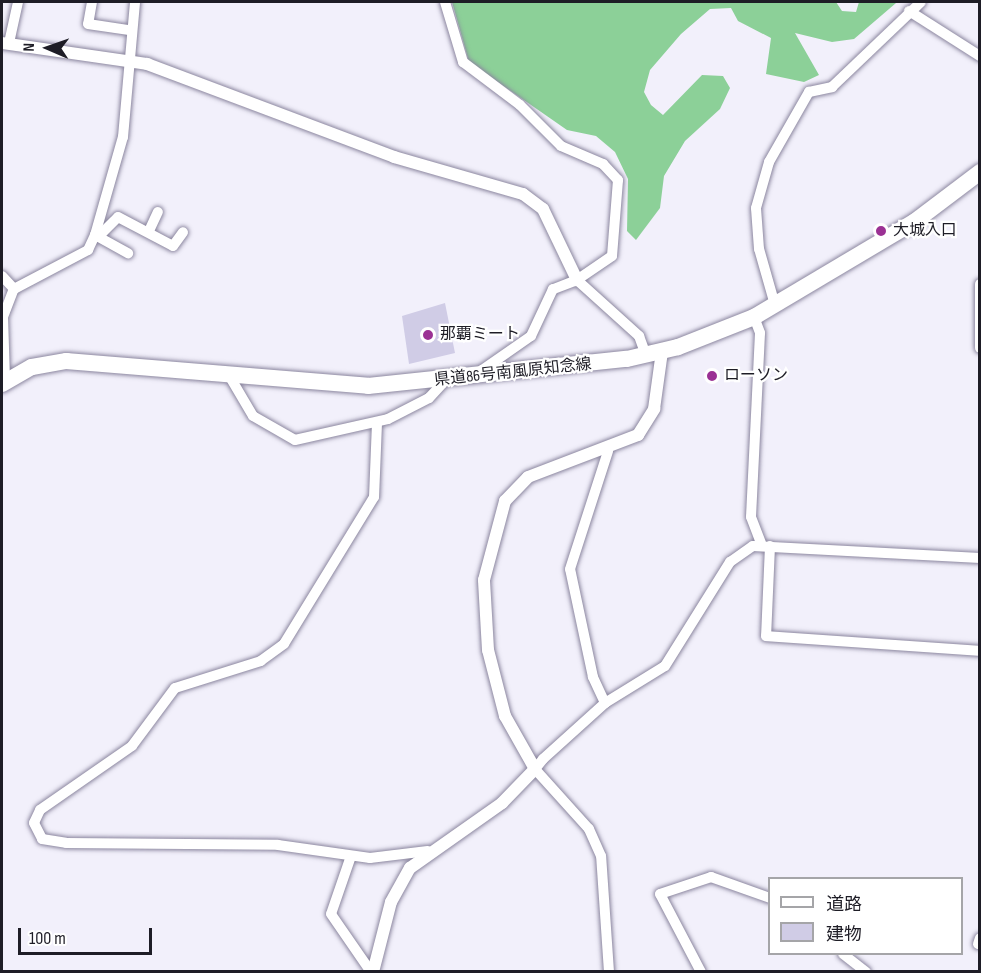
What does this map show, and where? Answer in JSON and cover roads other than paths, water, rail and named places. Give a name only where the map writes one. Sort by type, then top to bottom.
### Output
[{"type":"main road","name":"県道86号南風原知念線","points":[[3,382],[48,363],[76,360],[230,377],[369,386],[474,378],[654,353],[754,317],[924,216],[978,176]]},
{"type":"street","points":[[18,2],[5,43],[127,58],[393,156],[523,194],[543,209],[577,280],[639,336],[654,353],[663,374],[650,420],[633,440],[520,483],[505,501],[488,559],[482,602],[491,674],[505,716],[535,769],[589,830],[601,856],[609,972]]},
{"type":"street","points":[[92,2],[88,24],[128,30]]},
{"type":"street","points":[[97,236],[123,137],[128,30],[135,2]]},
{"type":"street","points":[[445,2],[463,62],[520,105],[561,146],[603,164],[618,180],[616,245],[612,256],[577,280],[553,289],[531,336],[474,378]]},
{"type":"street","points":[[775,305],[759,249],[756,208],[769,162],[809,92],[832,87],[909,10],[921,2]]},
{"type":"street","points":[[909,10],[980,56]]},
{"type":"street","points":[[149,231],[158,212]]},
{"type":"street","points":[[3,382],[3,317],[14,289],[88,250],[97,236],[118,217],[149,231],[173,246],[183,232]]},
{"type":"street","points":[[97,236],[128,253]]},
{"type":"street","points":[[2,276],[14,289]]},
{"type":"street","points":[[980,284],[980,348]]},
{"type":"street","points":[[754,317],[760,333],[751,517],[766,545],[766,636],[980,651]]},
{"type":"street","points":[[230,377],[253,416],[284,437],[306,440],[377,423],[429,398],[445,381]]},
{"type":"street","points":[[377,423],[374,497],[284,644],[261,661],[175,688],[132,746],[40,810],[34,823],[42,839],[66,843],[259,844],[351,856],[428,851]]},
{"type":"street","points":[[605,703],[593,677],[570,569],[608,451]]},
{"type":"street","points":[[372,972],[396,888],[428,851],[502,803],[605,703],[665,666],[730,562],[766,545],[838,554],[980,558]]},
{"type":"street","points":[[351,856],[331,914],[372,972]]},
{"type":"street","points":[[701,972],[660,894],[711,877],[768,897]]},
{"type":"street","points":[[844,955],[866,972]]},
{"type":"place","name":"大城入口","points":[[881,231]]},
{"type":"place","name":"那覇ミート","points":[[428,335]]},
{"type":"place","name":"ローソン","points":[[712,376]]}]
